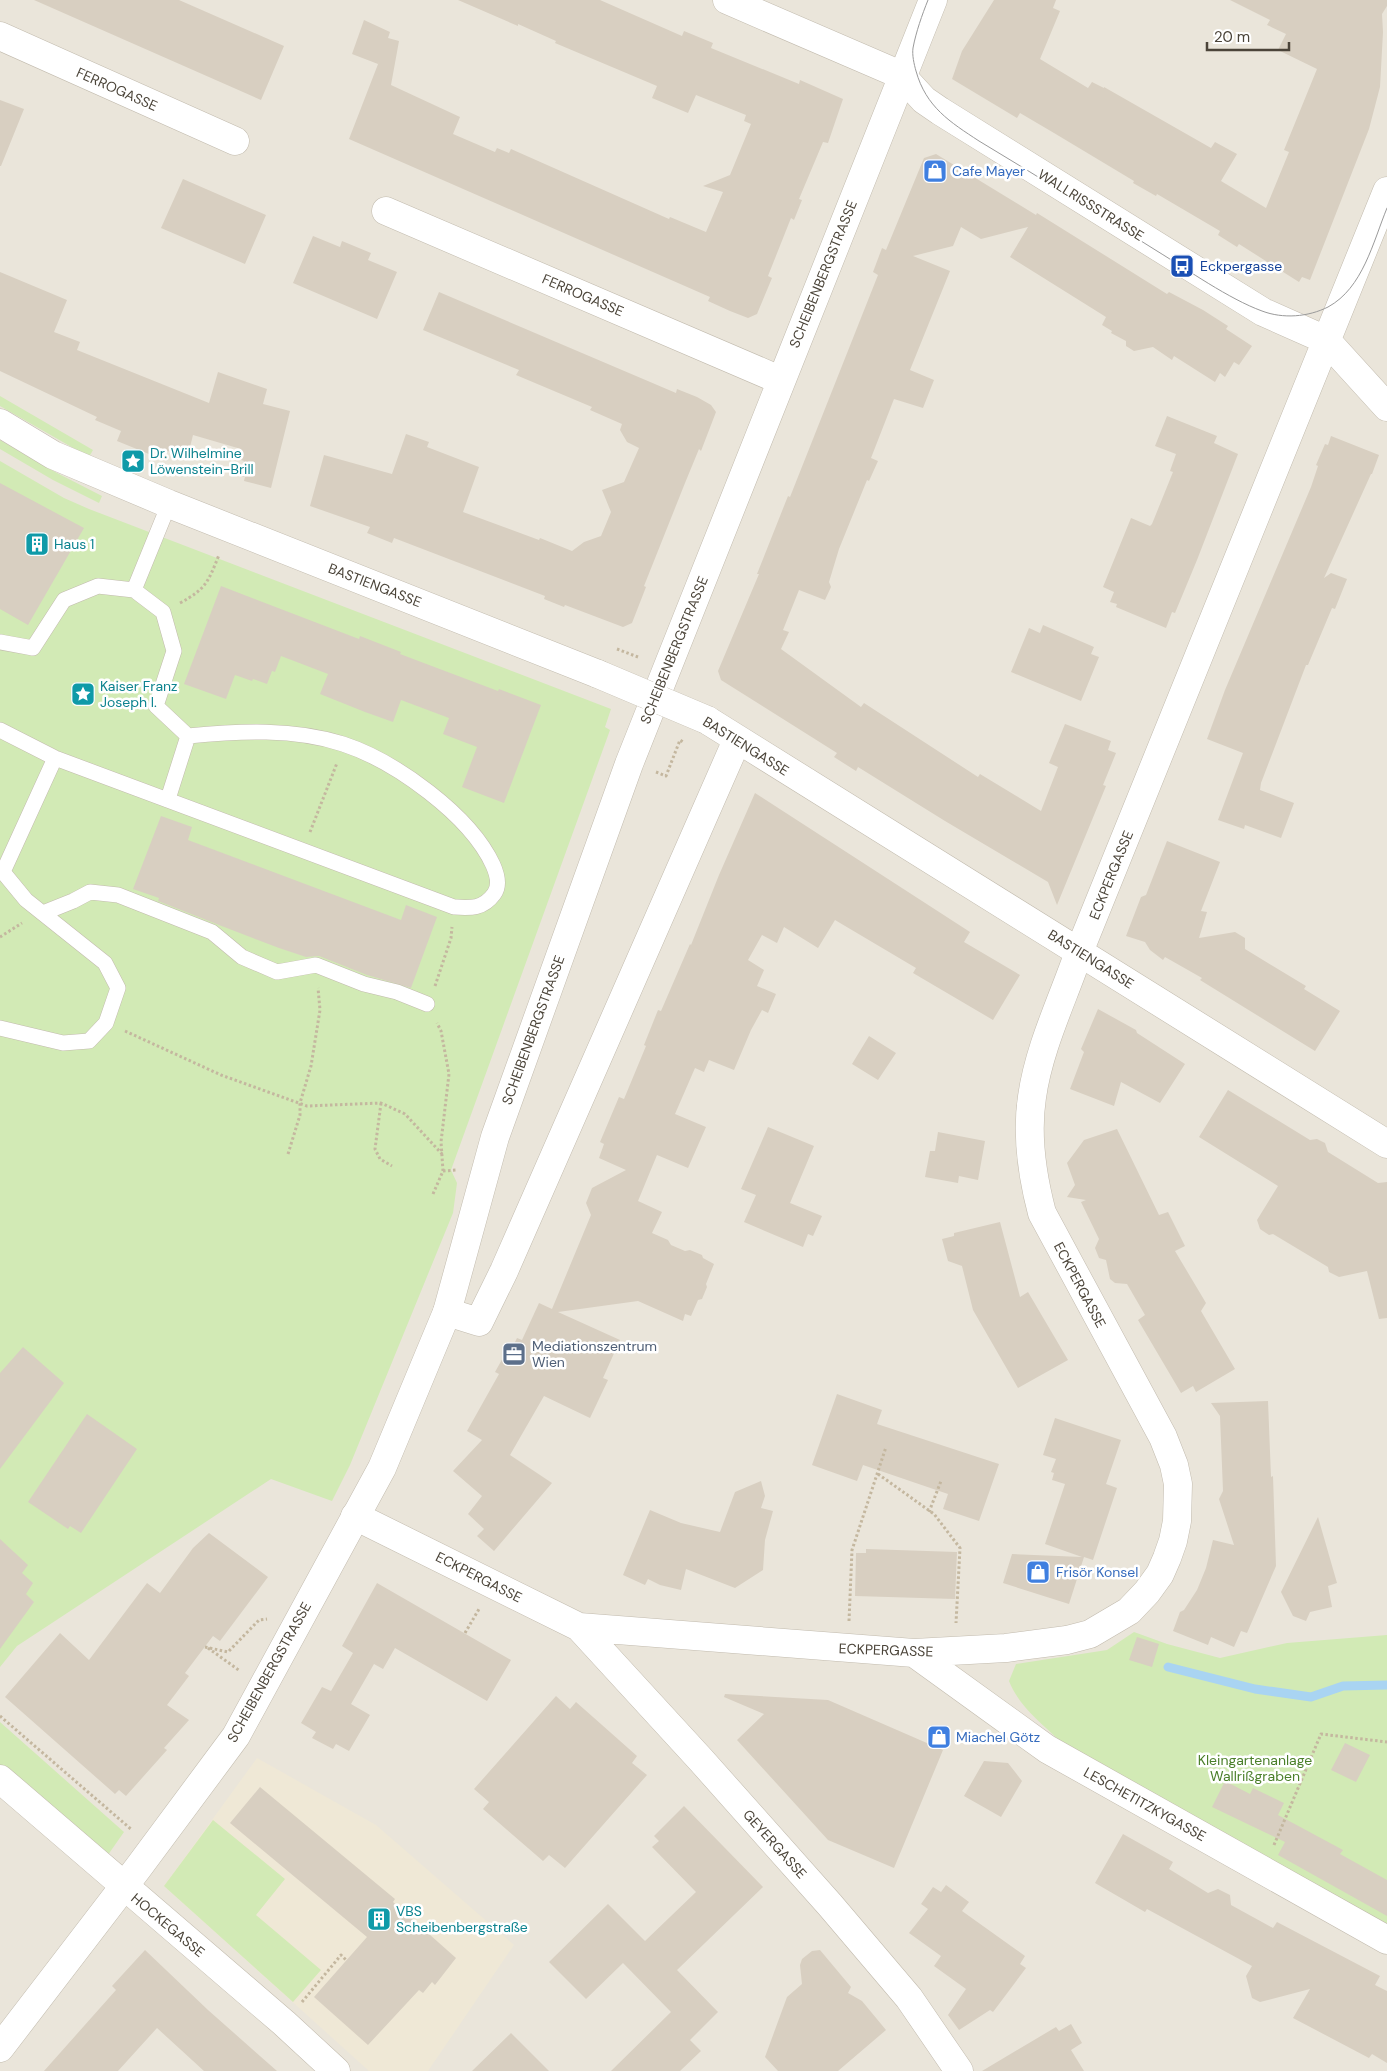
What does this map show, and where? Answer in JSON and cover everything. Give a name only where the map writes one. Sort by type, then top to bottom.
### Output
[{"type":"street","name":"WALLRISSSTRASSE","points":[[726,0],[902,76],[924,100],[940,112],[1263,312],[1326,340],[1387,407]]},
{"type":"street","name":"SCHEIBENBERGSTRASSE","points":[[0,2048],[124,1887],[236,1736],[382,1468],[448,1312],[495,1137],[629,764],[780,380],[933,0]]},
{"type":"street","name":"FERROGASSE","points":[[0,36],[235,141]]},
{"type":"street","name":"ECKPERGASSE","points":[[355,1516],[578,1628],[914,1653],[1006,1648],[1067,1640],[1090,1634],[1110,1624],[1129,1611],[1147,1592],[1160,1574],[1173,1541],[1177,1521],[1178,1484],[1174,1465],[1163,1437],[1042,1214],[1033,1177],[1030,1141],[1032,1098],[1040,1061],[1080,952],[1387,190]]},
{"type":"street","name":"FERROGASSE","points":[[386,211],[780,380]]},
{"type":"street","name":"BASTIENGASSE","points":[[0,423],[53,454],[170,504],[598,674],[707,720],[1387,1144]]},
{"type":"street","points":[[448,1312],[478,1322],[504,1271],[737,740]]},
{"type":"street","name":"GEYERGASSE","points":[[578,1628],[701,1760],[830,1905],[909,1998],[959,2071]]},
{"type":"street","name":"LESCHETITZKYGASSE","points":[[914,1653],[1047,1749],[1387,1940]]},
{"type":"street","name":"HOCKEGASSE","points":[[0,1779],[336,2071]]},
{"type":"lane","points":[[134,590],[170,504]]},
{"type":"lane","points":[[0,642],[33,648],[64,600],[98,586],[134,590],[163,612],[174,651],[156,706],[188,736],[268,732],[319,738],[344,744],[372,756],[419,785],[465,824],[486,850],[497,874],[497,890],[490,900],[474,908],[454,907],[55,758],[0,730]]},
{"type":"lane","points":[[168,799],[188,736]]},
{"type":"lane","points":[[0,1028],[63,1043],[89,1041],[106,1023],[118,988],[105,963],[26,900],[3,872],[55,758]]},
{"type":"lane","points":[[43,913],[90,892],[118,895],[212,932],[242,957],[277,972],[316,965],[364,984],[397,992],[427,1004]]},
{"type":"path","points":[[163,612],[196,594],[208,582],[219,555]]},
{"type":"path","points":[[651,770],[666,776],[680,740],[688,744]]},
{"type":"path","points":[[304,850],[344,744]]},
{"type":"path","points":[[433,1194],[443,1171],[441,1142],[450,1074],[441,1031],[427,1004],[442,970],[451,938],[454,907]]},
{"type":"path","points":[[288,1154],[300,1115],[300,1103],[311,1066],[320,1010],[316,965]]},
{"type":"path","points":[[106,1023],[221,1075],[307,1106],[381,1103],[405,1114],[442,1154]]},
{"type":"path","points":[[381,1103],[375,1149],[380,1158],[392,1166]]},
{"type":"path","points":[[443,1171],[462,1170]]},
{"type":"path","points":[[848,1649],[852,1550],[886,1447]]},
{"type":"path","points":[[878,1474],[934,1514],[960,1548],[955,1650]]},
{"type":"path","points":[[929,1512],[941,1481]]},
{"type":"path","points":[[465,1634],[481,1606]]},
{"type":"path","points":[[240,1671],[205,1647],[228,1652],[259,1620],[271,1619]]},
{"type":"path","points":[[0,1716],[132,1831]]},
{"type":"path","points":[[1264,1871],[1321,1734],[1387,1742]]},
{"type":"path","points":[[304,2000],[341,1955],[347,1961]]},
{"type":"shaded area","points":[[0,0],[1387,0],[1387,2071],[0,2071]]},
{"type":"shaded area","points":[[257,1758],[376,1825],[514,1945],[428,2071],[369,2071],[164,1886]]},
{"type":"green space","points":[[0,396],[93,450],[89,457],[0,406]]},
{"type":"green space","points":[[0,440],[102,496],[99,503],[53,480],[0,449]]},
{"type":"green space","points":[[0,461],[64,498],[89,509],[611,709],[605,727],[610,730],[451,1170],[457,1183],[453,1213],[350,1465],[332,1501],[271,1479],[17,1646],[0,1667]]},
{"type":"green space","name":"Kleingartenanlage Wallrißgraben","points":[[1134,1632],[1167,1644],[1220,1658],[1287,1643],[1387,1635],[1387,1925],[1059,1740],[1024,1706],[1009,1681],[1016,1664],[1107,1650]]},
{"type":"green space","points":[[0,1722],[124,1832],[103,1862],[0,1771]]},
{"type":"green space","points":[[213,1820],[285,1879],[256,1915],[321,1970],[293,2002],[164,1886]]},
{"type":"building","points":[[34,0],[179,0],[284,46],[261,100]]},
{"type":"building","points":[[458,0],[600,0],[682,36],[684,31],[713,43],[711,48],[799,84],[800,80],[843,99],[828,143],[823,142],[799,199],[802,200],[794,220],[791,218],[768,276],[772,278],[757,314],[748,318],[730,311],[708,301],[710,297],[349,139],[380,59],[378,64],[352,54],[364,20],[390,32],[388,38],[399,41],[391,85],[460,117],[453,134],[495,152],[497,148],[509,153],[511,149],[669,219],[670,217],[706,232],[723,192],[703,186],[730,175],[751,124],[744,121],[746,115],[696,95],[688,113],[652,98],[657,86],[555,43],[556,41],[518,24],[518,26]]},
{"type":"building","points":[[994,0],[1056,0],[1053,8],[1060,11],[1040,59],[1088,88],[1092,82],[1104,87],[1211,148],[1215,142],[1237,154],[1221,181],[1266,208],[1289,152],[1284,150],[1317,69],[1278,50],[1286,34],[1267,25],[1270,20],[1230,0],[1387,0],[1387,6],[1382,14],[1380,87],[1369,129],[1310,280],[1302,277],[1299,282],[1239,244],[1237,247],[1218,235],[1220,231],[1157,194],[1156,196],[1133,183],[1134,181],[1020,113],[1017,118],[952,79],[962,51]]},
{"type":"building","points":[[0,100],[24,109],[1,166],[0,166]]},
{"type":"building","points":[[936,154],[1036,215],[1037,213],[1167,294],[1169,292],[1203,310],[1228,326],[1226,329],[1252,346],[1239,365],[1234,362],[1225,377],[1220,373],[1215,382],[1174,356],[1172,360],[1153,347],[1134,351],[1126,346],[1126,341],[1111,333],[1112,331],[1102,325],[1106,317],[1010,257],[1028,227],[981,239],[961,227],[953,246],[913,256],[950,271],[910,370],[934,380],[923,408],[894,399],[871,458],[878,461],[869,481],[867,480],[839,549],[829,582],[831,587],[825,600],[799,590],[783,630],[789,632],[781,649],[861,707],[864,703],[978,777],[980,774],[1041,811],[1058,767],[1049,763],[1065,724],[1111,741],[1108,750],[1116,753],[1103,785],[1106,786],[1057,905],[1048,882],[858,767],[856,771],[834,757],[837,753],[721,680],[718,671],[759,574],[757,574],[788,496],[790,497],[878,275],[873,272],[882,248],[886,250],[924,158]]},
{"type":"building","points":[[183,179],[266,215],[245,264],[161,228]]},
{"type":"building","points":[[313,236],[340,247],[342,241],[371,253],[368,260],[397,272],[377,319],[293,283]]},
{"type":"building","points":[[0,272],[67,300],[54,332],[80,342],[77,350],[209,403],[218,372],[267,389],[263,404],[290,411],[271,488],[244,481],[245,477],[240,476],[244,461],[238,459],[241,449],[193,435],[187,459],[153,445],[149,454],[117,441],[121,431],[95,420],[97,417],[0,371]]},
{"type":"building","points":[[439,292],[676,393],[677,389],[697,397],[711,405],[716,412],[701,451],[699,449],[685,483],[644,586],[646,587],[632,623],[623,627],[565,605],[564,607],[544,599],[545,596],[394,538],[392,543],[367,533],[370,527],[310,506],[324,455],[392,474],[406,434],[429,442],[427,447],[479,467],[463,512],[572,551],[584,542],[601,536],[611,512],[602,490],[624,482],[639,448],[627,442],[620,430],[622,424],[590,410],[592,407],[516,375],[519,370],[423,330]]},
{"type":"building","points":[[1167,416],[1217,436],[1214,443],[1238,454],[1197,560],[1175,613],[1172,612],[1166,628],[1116,607],[1117,604],[1110,602],[1114,592],[1103,587],[1131,518],[1150,526],[1152,524],[1173,472],[1170,471],[1176,454],[1155,446]]},
{"type":"building","points":[[1331,436],[1379,455],[1324,578],[1331,573],[1347,579],[1335,609],[1332,608],[1308,665],[1306,665],[1261,783],[1260,790],[1294,803],[1281,838],[1245,825],[1244,829],[1218,820],[1243,753],[1207,739],[1225,690],[1311,487],[1318,466],[1316,465],[1325,444],[1328,445]]},
{"type":"building","name":"Haus 1","points":[[0,483],[84,528],[28,625],[0,609]]},
{"type":"building","points":[[221,586],[359,639],[360,636],[401,652],[400,654],[498,691],[499,689],[541,705],[504,803],[462,787],[477,747],[443,734],[449,718],[401,700],[393,722],[365,712],[320,694],[328,674],[281,656],[275,672],[272,671],[267,684],[235,675],[226,699],[184,684]]},
{"type":"building","points":[[1043,625],[1094,647],[1091,654],[1099,657],[1081,701],[1011,672],[1029,628],[1040,633]]},
{"type":"building","points":[[755,793],[970,932],[964,942],[1020,975],[993,1020],[913,973],[916,968],[835,920],[818,948],[784,927],[777,943],[762,935],[748,960],[764,970],[757,986],[776,994],[768,1013],[762,1010],[751,1030],[734,1070],[709,1060],[704,1072],[695,1068],[675,1114],[706,1127],[688,1168],[657,1155],[638,1201],[662,1212],[652,1233],[668,1240],[671,1245],[702,1255],[703,1258],[714,1264],[702,1299],[698,1300],[691,1316],[685,1314],[683,1321],[638,1301],[558,1312],[620,1340],[603,1378],[608,1380],[590,1418],[544,1396],[510,1455],[552,1483],[494,1551],[477,1536],[484,1529],[468,1514],[482,1496],[453,1471],[482,1440],[467,1431],[499,1374],[495,1372],[509,1347],[512,1348],[517,1338],[522,1340],[539,1303],[552,1309],[591,1215],[586,1203],[592,1188],[626,1170],[599,1158],[604,1144],[600,1142],[619,1097],[624,1099],[646,1046],[644,1045],[658,1010],[661,1011],[691,945]]},
{"type":"building","points":[[161,816],[192,827],[188,840],[401,920],[406,905],[437,917],[411,988],[367,975],[319,956],[306,957],[279,948],[158,901],[159,898],[133,889]]},
{"type":"building","points":[[1167,841],[1220,862],[1201,911],[1207,912],[1199,938],[1235,932],[1245,938],[1245,949],[1306,986],[1304,989],[1340,1011],[1315,1051],[1200,980],[1202,978],[1165,957],[1163,960],[1150,950],[1145,942],[1126,936],[1141,897],[1146,895]]},
{"type":"building","points":[[1098,1009],[1136,1030],[1137,1033],[1185,1064],[1160,1103],[1121,1082],[1114,1106],[1070,1089],[1084,1052],[1081,1049]]},
{"type":"building","points":[[869,1036],[896,1053],[878,1080],[852,1064]]},
{"type":"building","points":[[1228,1090],[1310,1140],[1317,1139],[1325,1143],[1328,1152],[1378,1183],[1387,1182],[1387,1318],[1379,1319],[1367,1271],[1339,1277],[1329,1272],[1328,1267],[1273,1234],[1269,1235],[1260,1229],[1257,1220],[1278,1186],[1199,1137]]},
{"type":"building","points":[[768,1127],[814,1146],[790,1203],[822,1216],[813,1236],[808,1234],[803,1247],[744,1222],[756,1195],[741,1189]]},
{"type":"building","points":[[1117,1129],[1159,1215],[1168,1212],[1185,1246],[1175,1251],[1206,1303],[1201,1311],[1235,1369],[1196,1392],[1193,1386],[1181,1393],[1138,1320],[1145,1315],[1127,1284],[1115,1283],[1110,1279],[1106,1260],[1099,1258],[1095,1248],[1099,1239],[1081,1202],[1086,1200],[1067,1197],[1075,1185],[1067,1163],[1084,1140]]},
{"type":"building","points":[[938,1132],[985,1141],[978,1180],[959,1176],[958,1183],[925,1177],[930,1151],[935,1151]]},
{"type":"building","points":[[1000,1222],[1020,1297],[1028,1292],[1068,1360],[1018,1388],[973,1310],[962,1266],[948,1261],[942,1239],[954,1236],[954,1233]]},
{"type":"building","points":[[23,1347],[64,1383],[0,1469],[0,1373]]},
{"type":"building","points":[[837,1394],[882,1410],[877,1424],[999,1464],[979,1521],[943,1509],[948,1494],[863,1465],[857,1481],[812,1465]]},
{"type":"building","points":[[1268,1401],[1276,1566],[1247,1633],[1241,1631],[1234,1647],[1211,1637],[1208,1645],[1173,1631],[1180,1612],[1184,1610],[1197,1590],[1206,1568],[1213,1540],[1234,1545],[1219,1499],[1223,1491],[1220,1416],[1211,1403]]},
{"type":"building","points":[[87,1414],[137,1449],[81,1533],[70,1526],[68,1529],[28,1502]]},
{"type":"building","points":[[1055,1418],[1121,1440],[1106,1484],[1117,1488],[1093,1560],[1084,1557],[1069,1604],[1003,1583],[1012,1554],[1082,1557],[1045,1544],[1065,1484],[1052,1480],[1054,1473],[1051,1472],[1056,1459],[1043,1455]]},
{"type":"building","points":[[761,1481],[765,1496],[761,1508],[773,1511],[765,1540],[763,1570],[735,1588],[686,1569],[681,1590],[660,1585],[648,1579],[645,1585],[623,1575],[650,1510],[681,1523],[720,1532],[735,1492]]},
{"type":"building","points":[[1318,1517],[1337,1583],[1328,1586],[1332,1607],[1310,1612],[1306,1621],[1293,1616],[1281,1592]]},
{"type":"building","points":[[209,1533],[268,1577],[220,1641],[213,1636],[185,1673],[189,1676],[167,1705],[189,1720],[164,1748],[167,1750],[126,1796],[119,1790],[115,1794],[5,1697],[60,1633],[89,1660],[147,1583],[160,1593],[193,1548]]},
{"type":"building","points":[[0,1539],[28,1565],[22,1573],[33,1583],[26,1594],[34,1602],[0,1649]]},
{"type":"building","points":[[866,1549],[957,1552],[955,1599],[855,1596],[856,1553],[866,1553]]},
{"type":"building","points":[[377,1583],[511,1660],[487,1701],[395,1648],[383,1669],[374,1664],[351,1704],[370,1715],[349,1751],[336,1744],[333,1749],[312,1738],[316,1732],[301,1723],[322,1687],[331,1691],[353,1653],[342,1646]]},
{"type":"building","points":[[1137,1637],[1159,1644],[1152,1667],[1129,1660]]},
{"type":"building","points":[[725,1694],[828,1700],[943,1750],[894,1868],[828,1840],[737,1740],[764,1714],[724,1697]]},
{"type":"building","points":[[556,1696],[570,1709],[576,1702],[637,1756],[632,1763],[647,1775],[565,1868],[549,1855],[543,1861],[483,1809],[489,1802],[474,1789]]},
{"type":"building","points":[[1345,1743],[1370,1755],[1356,1782],[1331,1770]]},
{"type":"building","points":[[984,1761],[1008,1763],[1022,1781],[1001,1817],[964,1796]]},
{"type":"building","points":[[1225,1781],[1250,1794],[1253,1788],[1284,1803],[1278,1815],[1343,1850],[1340,1854],[1387,1880],[1387,1916],[1278,1855],[1285,1842],[1212,1807]]},
{"type":"building","name":"VBS Scheibenbergstraße","points":[[260,1787],[395,1899],[393,1902],[456,1958],[435,1985],[432,1982],[423,1993],[419,1990],[368,2045],[314,1997],[367,1937],[230,1823]]},
{"type":"building","points":[[684,1806],[763,1887],[677,1970],[718,2012],[690,2040],[701,2051],[680,2071],[611,2071],[671,2012],[623,1963],[586,1999],[549,1962],[608,1904],[645,1941],[696,1892],[652,1847],[659,1841],[654,1836]]},
{"type":"building","points":[[1123,1834],[1173,1862],[1169,1869],[1208,1893],[1218,1889],[1230,1895],[1231,1905],[1273,1928],[1277,1922],[1380,1976],[1375,1985],[1387,1991],[1387,2063],[1372,2054],[1369,2058],[1293,2018],[1310,1989],[1260,2002],[1252,1998],[1246,1976],[1252,1966],[1147,1909],[1145,1912],[1095,1883]]},
{"type":"building","points":[[946,1885],[969,1902],[962,1911],[1025,1956],[1020,1964],[1026,1968],[993,2012],[990,2010],[959,2030],[948,2015],[966,1989],[934,1966],[941,1956],[909,1933],[928,1909],[921,1904],[933,1887],[941,1892]]},
{"type":"building","points":[[145,1950],[208,2010],[277,2071],[204,2071],[157,2028],[118,2071],[44,2071],[116,1990],[112,1986]]},
{"type":"building","points":[[820,1950],[851,1987],[848,1993],[862,2001],[886,2030],[838,2071],[778,2071],[765,2057],[787,1997],[802,1984],[800,1965],[802,1959],[812,1951]]},
{"type":"building","points":[[1071,2024],[1082,2043],[1071,2050],[1084,2071],[982,2071],[1056,2027],[1059,2031]]},
{"type":"building","points":[[511,2033],[549,2071],[472,2071]]},
{"type":"waterway","points":[[1168,1667],[1255,1689],[1311,1697],[1343,1686],[1387,1685]]},
{"type":"tram line","points":[[928,0],[916,36],[913,57],[920,84],[940,112],[979,141],[1209,284],[1249,306],[1270,314],[1295,316],[1312,313],[1328,307],[1340,299],[1350,288],[1365,263],[1387,208]]},
{"type":"place","name":"Cafe Mayer","points":[[935,171]]},
{"type":"place","name":"Eckpergasse","points":[[1182,266]]},
{"type":"place","name":"Dr. Wilhelmine Löwenstein-Brill","points":[[133,461]]},
{"type":"place","name":"Haus 1","points":[[37,544]]},
{"type":"place","name":"Kaiser Franz Joseph I.","points":[[83,694]]},
{"type":"place","name":"Mediationszentrum Wien","points":[[514,1354]]},
{"type":"place","name":"Frisör Konsel","points":[[1038,1572]]},
{"type":"place","name":"Miachel Götz","points":[[939,1737]]},
{"type":"place","name":"VBS Scheibenbergstraße","points":[[379,1919]]}]
